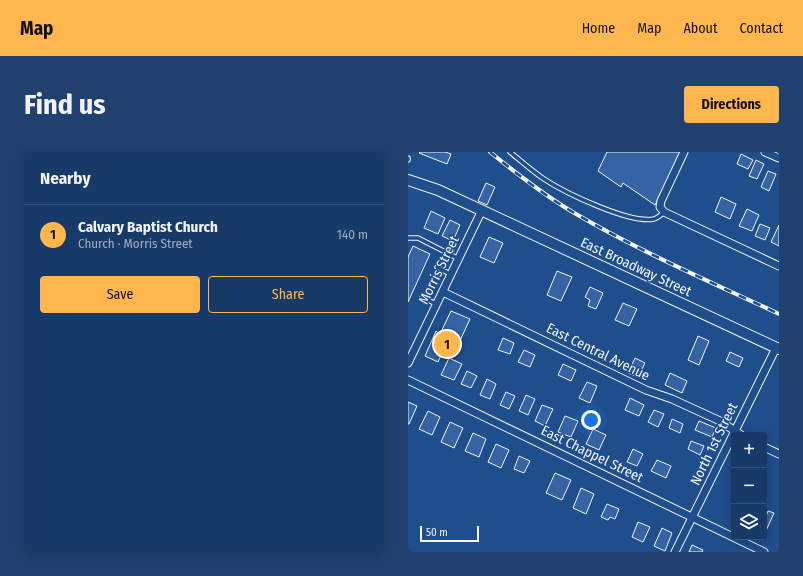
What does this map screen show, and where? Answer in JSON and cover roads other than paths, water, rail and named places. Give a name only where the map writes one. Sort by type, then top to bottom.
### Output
[{"type":"main road","name":"East Broadway Street","points":[[408,180],[438,190],[482,210],[777,349]]},
{"type":"street","points":[[684,152],[661,201],[662,210],[779,266]]},
{"type":"street","points":[[766,152],[779,158]]},
{"type":"street","name":"Morris Street","points":[[408,363],[482,210]]},
{"type":"street","name":"East Central Avenue","points":[[443,292],[646,390],[672,399],[720,421],[735,431]]},
{"type":"street","name":"North 1st Street","points":[[675,552],[777,349]]},
{"type":"street","name":"East Chappel Street","points":[[408,380],[764,552]]},
{"type":"street","points":[[767,448],[779,454]]},
{"type":"lane","points":[[510,152],[544,179],[606,209],[637,219],[655,219],[662,210]]},
{"type":"lane","points":[[408,238],[418,238],[459,259]]},
{"type":"lane","points":[[437,267],[451,275]]},
{"type":"lane","points":[[422,297],[437,304]]},
{"type":"railway","points":[[490,152],[542,192],[601,228],[676,266],[779,314]]},
{"type":"place","name":"Calvary Baptist Church","points":[[447,344]]}]
